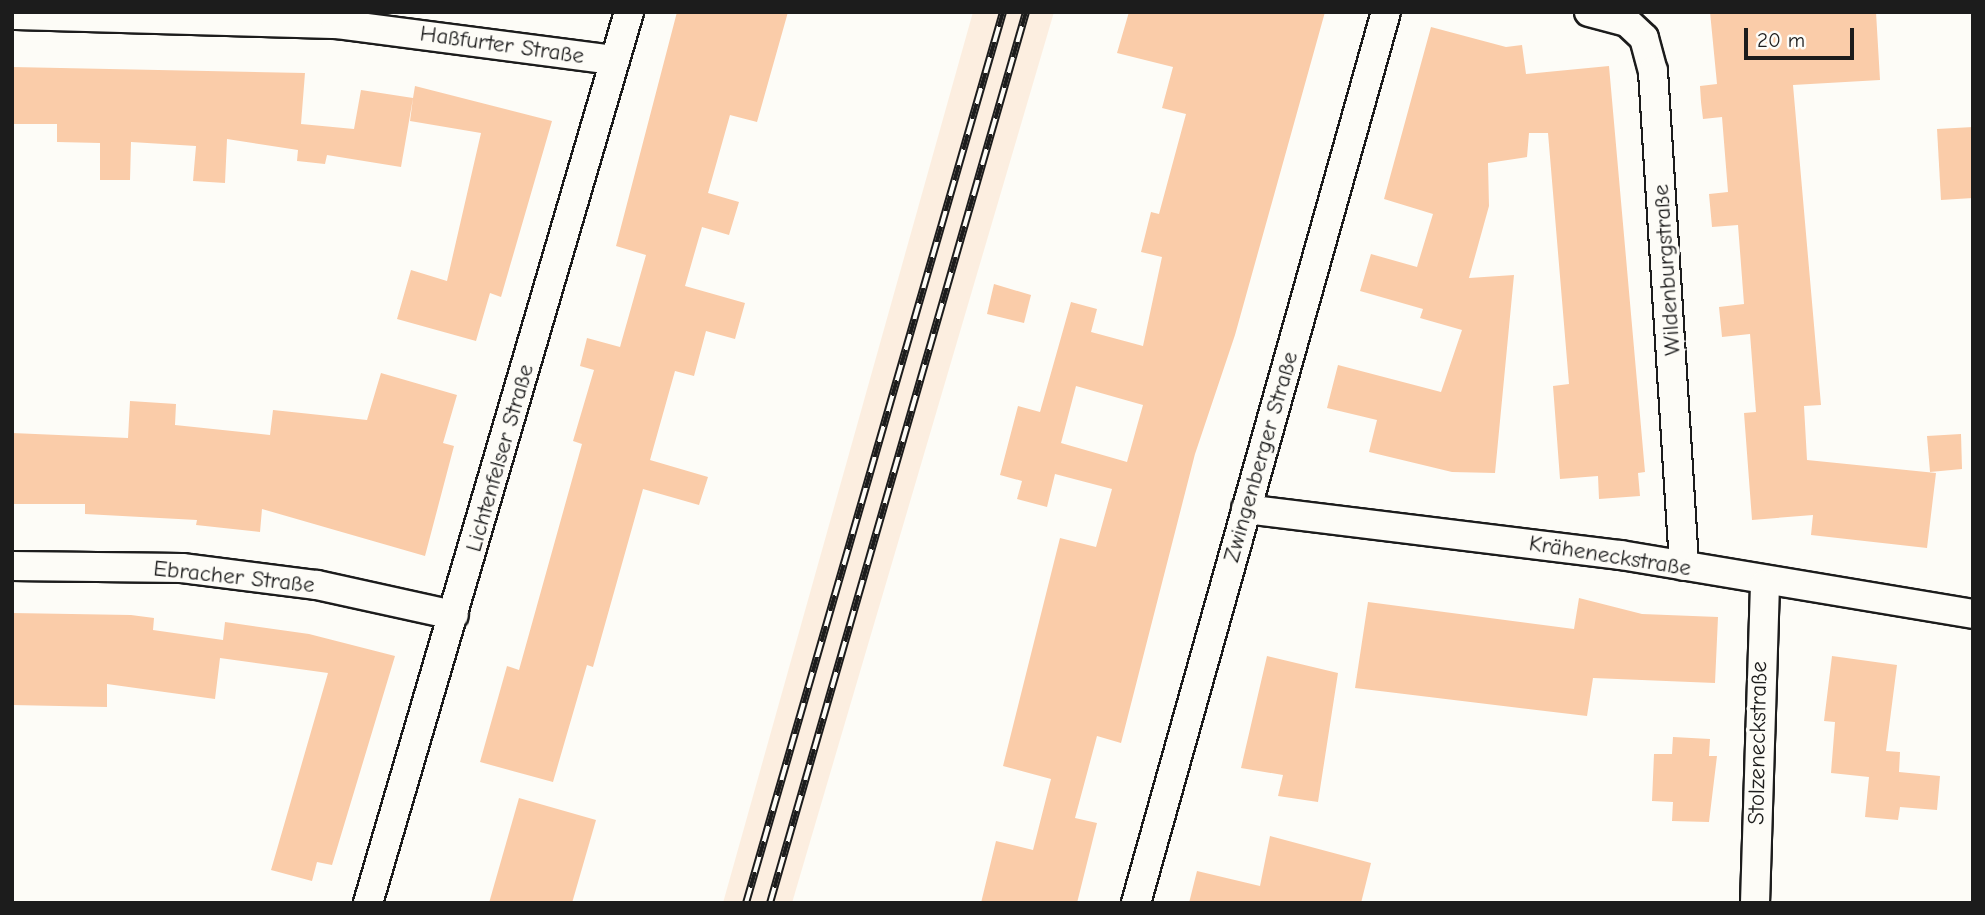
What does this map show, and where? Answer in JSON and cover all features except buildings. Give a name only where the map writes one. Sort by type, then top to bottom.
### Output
[{"type":"street","name":"Lichtenfelser Straße","points":[[368,903],[629,12]]},
{"type":"street","name":"Zwingenberger Straße","points":[[1136,903],[1386,12]]},
{"type":"street","name":"Wildenburgstraße","points":[[1589,12],[1627,22],[1644,38],[1653,71],[1684,566]]},
{"type":"street","name":"Haßfurter Straße","points":[[12,15],[118,13],[336,18],[615,60]]},
{"type":"street","name":"Kräheneckstraße","points":[[1246,509],[1684,566],[1765,584],[1973,614]]},
{"type":"street","name":"Ebracher Straße","points":[[12,566],[182,568],[317,585],[454,614]]},
{"type":"street","name":"Stolzeneckstraße","points":[[1755,903],[1765,584]]},
{"type":"shaded area","points":[[973,12],[1054,12],[792,903],[723,903]]},
{"type":"railway","points":[[746,903],[1003,12]]},
{"type":"railway","points":[[770,903],[1026,12]]}]
